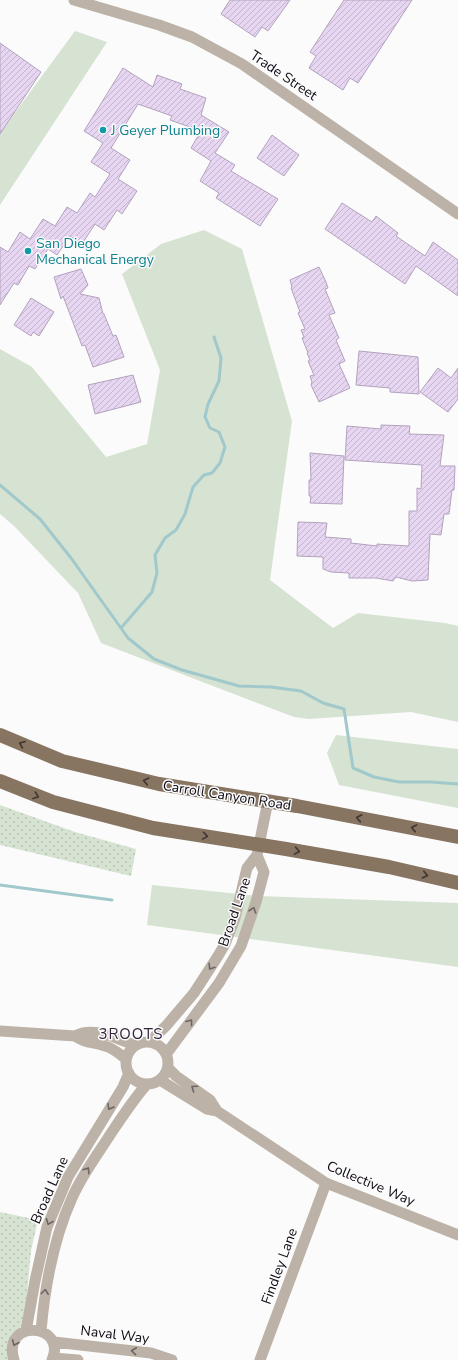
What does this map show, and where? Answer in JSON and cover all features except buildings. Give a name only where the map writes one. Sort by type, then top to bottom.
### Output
[{"type":"main road","name":"Carroll Canyon Road","points":[[0,735],[62,761],[159,784],[268,801],[458,837]]},
{"type":"main road","points":[[0,781],[53,802],[153,828],[258,850],[389,867],[458,883]]},
{"type":"street","name":"Trade Street","points":[[74,0],[159,25],[192,37],[242,64],[458,214]]},
{"type":"street","name":"Broad Lane","points":[[149,1042],[166,1026],[194,993],[222,950],[235,918],[247,868],[258,850],[268,801]]},
{"type":"street","name":"Broad Lane","points":[[166,1054],[220,983],[241,946],[256,902],[264,872],[258,850]]},
{"type":"street","points":[[0,1031],[75,1036],[84,1042],[104,1045],[126,1059]]},
{"type":"street","points":[[75,1036],[82,1032],[99,1033],[135,1045]]},
{"type":"street","points":[[142,1042],[149,1042],[156,1043],[162,1048],[169,1060],[168,1068],[160,1080],[147,1084],[140,1083],[134,1079],[126,1066],[126,1059],[131,1049],[135,1045],[142,1042]]},
{"type":"street","name":"Collective Way","points":[[168,1068],[176,1076],[210,1100],[217,1111]]},
{"type":"street","name":"Broad Lane","points":[[26,1331],[47,1226],[68,1178],[123,1087],[129,1073]]},
{"type":"street","name":"Collective Way","points":[[160,1080],[207,1109],[217,1111],[326,1182],[458,1235]]},
{"type":"street","name":"Broad Lane","points":[[41,1331],[46,1286],[55,1243],[72,1199],[82,1178],[132,1102],[147,1084]]},
{"type":"street","name":"Findley Lane","points":[[260,1360],[326,1182]]},
{"type":"street","points":[[14,1360],[12,1346],[15,1340],[20,1334],[33,1329],[47,1334],[54,1342],[55,1352],[53,1359],[78,1360]]},
{"type":"street","name":"Naval Way","points":[[54,1342],[151,1353],[172,1360]]},
{"type":"green space","points":[[75,31],[107,42],[0,205],[0,133]]},
{"type":"green space","points":[[204,230],[242,249],[292,421],[270,580],[333,628],[358,613],[445,623],[458,626],[458,722],[411,712],[309,719],[294,717],[101,643],[78,593],[14,526],[0,514],[0,349],[32,367],[106,457],[147,444],[160,370],[122,274],[161,244]]},
{"type":"green space","points":[[336,735],[458,749],[458,808],[339,785],[327,753]]},
{"type":"green space","points":[[0,805],[75,832],[136,849],[131,876],[0,845]]},
{"type":"green space","points":[[152,885],[258,896],[458,903],[458,967],[147,925]]},
{"type":"green space","points":[[0,1212],[38,1220],[31,1251],[24,1327],[10,1360],[0,1360]]},
{"type":"waterway","points":[[121,628],[152,592],[157,573],[155,555],[165,538],[176,530],[185,514],[193,487],[204,475],[212,473],[220,463],[225,447],[219,432],[210,428],[205,417],[208,404],[219,381],[221,358],[214,337]]},
{"type":"waterway","points":[[0,485],[40,519],[71,558],[128,638],[154,659],[182,670],[239,686],[271,687],[301,691],[323,703],[344,709],[353,768],[374,777],[399,782],[458,784]]},
{"type":"waterway","points":[[0,885],[112,900]]},
{"type":"place","name":"J Geyer Plumbing","points":[[103,130]]},
{"type":"place","name":"San Diego Mechanical Energy","points":[[28,251]]},
{"type":"district","name":"3ROOTS","points":[[131,1034]]}]
